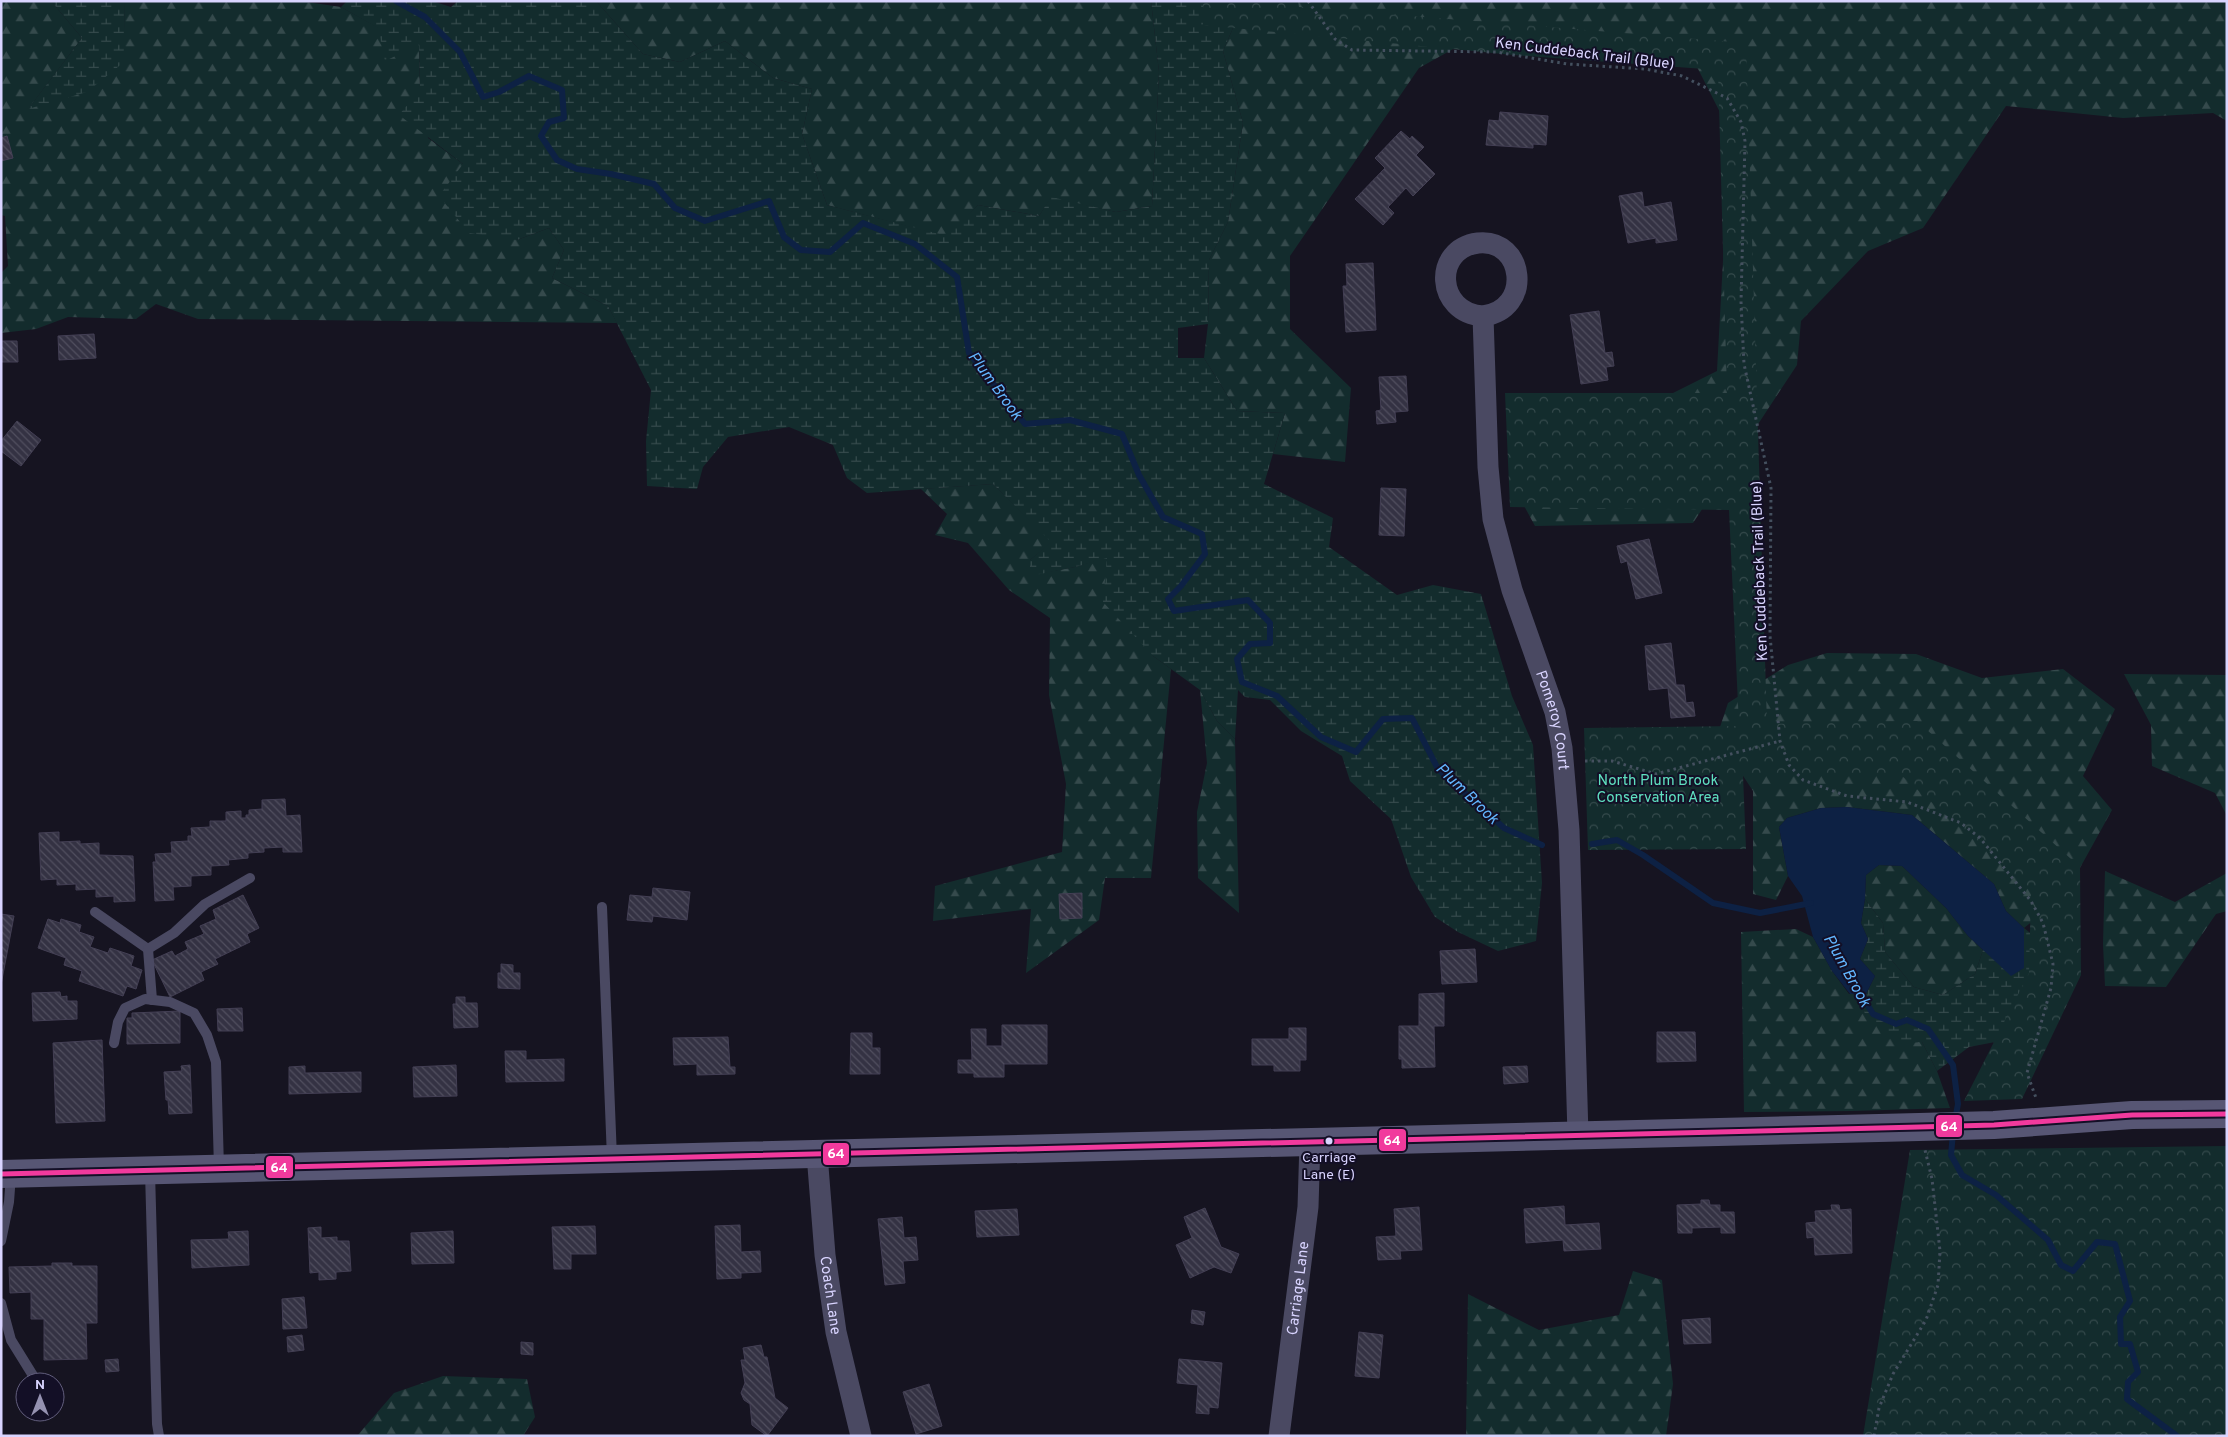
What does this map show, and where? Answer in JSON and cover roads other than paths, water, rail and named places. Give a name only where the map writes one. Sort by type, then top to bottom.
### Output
[{"type":"street","name":"Pomeroy Court","points":[[1483,316],[1488,467],[1493,519],[1508,576],[1555,712],[1564,760],[1569,840],[1578,1135]]},
{"type":"street","points":[[6,1174],[1919,1127],[2132,1115],[2227,1114]]},
{"type":"street","name":"Carriage Lane","points":[[1280,1436],[1308,1207],[1310,1141]]},
{"type":"street","name":"Coach Lane","points":[[817,1154],[824,1248],[836,1332],[861,1436]]},
{"type":"lane","points":[[148,949],[174,933],[205,904],[250,878]]},
{"type":"lane","points":[[602,907],[612,1159]]},
{"type":"lane","points":[[95,912],[148,949]]},
{"type":"lane","points":[[148,949],[152,1000]]},
{"type":"lane","points":[[114,1043],[118,1022],[125,1008],[146,999],[170,1002],[194,1013],[207,1034],[216,1062],[219,1169]]},
{"type":"lane","points":[[150,1171],[157,1424],[159,1436]]},
{"type":"lane","points":[[1,1241],[9,1202],[6,1174]]},
{"type":"lane","points":[[1,1303],[12,1340],[31,1372]]},
{"type":"water","points":[[1847,807],[1912,815],[1994,884],[2006,911],[2024,928],[2024,968],[2011,976],[1968,936],[1946,908],[1902,866],[1879,865],[1866,875],[1861,923],[1868,939],[1860,959],[1875,976],[1866,994],[1850,994],[1832,971],[1813,937],[1802,896],[1788,876],[1779,827],[1787,818],[1821,808]]},
{"type":"waterway","name":"Plum Brook","points":[[396,1],[425,17],[460,52],[483,97],[499,92],[529,76],[562,90],[564,118],[549,122],[541,136],[557,160],[577,169],[611,174],[654,184],[675,208],[705,221],[769,201],[784,237],[801,250],[830,252],[863,223],[915,244],[957,277],[969,353],[1025,424],[1070,420],[1122,434],[1139,475],[1163,517],[1202,534],[1205,554],[1181,586],[1168,599],[1174,611],[1248,600],[1270,623],[1270,643],[1250,644],[1237,659],[1242,682],[1277,696],[1321,737],[1356,752],[1383,719],[1412,718],[1438,769],[1504,828],[1542,845]]},
{"type":"waterway","name":"Plum Brook","points":[[1592,844],[1617,840],[1643,855],[1713,903],[1760,913],[1811,903]]},
{"type":"waterway","name":"Plum Brook","points":[[1857,988],[1873,1014],[1896,1024],[1907,1020],[1928,1029],[1953,1065],[1958,1104],[1955,1120]]},
{"type":"waterway","name":"Plum Brook","points":[[1953,1133],[1951,1155],[1962,1175],[1996,1195],[2048,1240],[2061,1265],[2073,1271],[2097,1242],[2115,1244],[2130,1301],[2120,1317],[2121,1344],[2130,1344],[2138,1372],[2128,1382],[2127,1399],[2177,1436]]},
{"type":"place","name":"Carriage Lane (E)","points":[[1329,1141]]},
{"type":"park label","name":"North Plum Brook Conservation Area","points":[[1658,788]]}]
